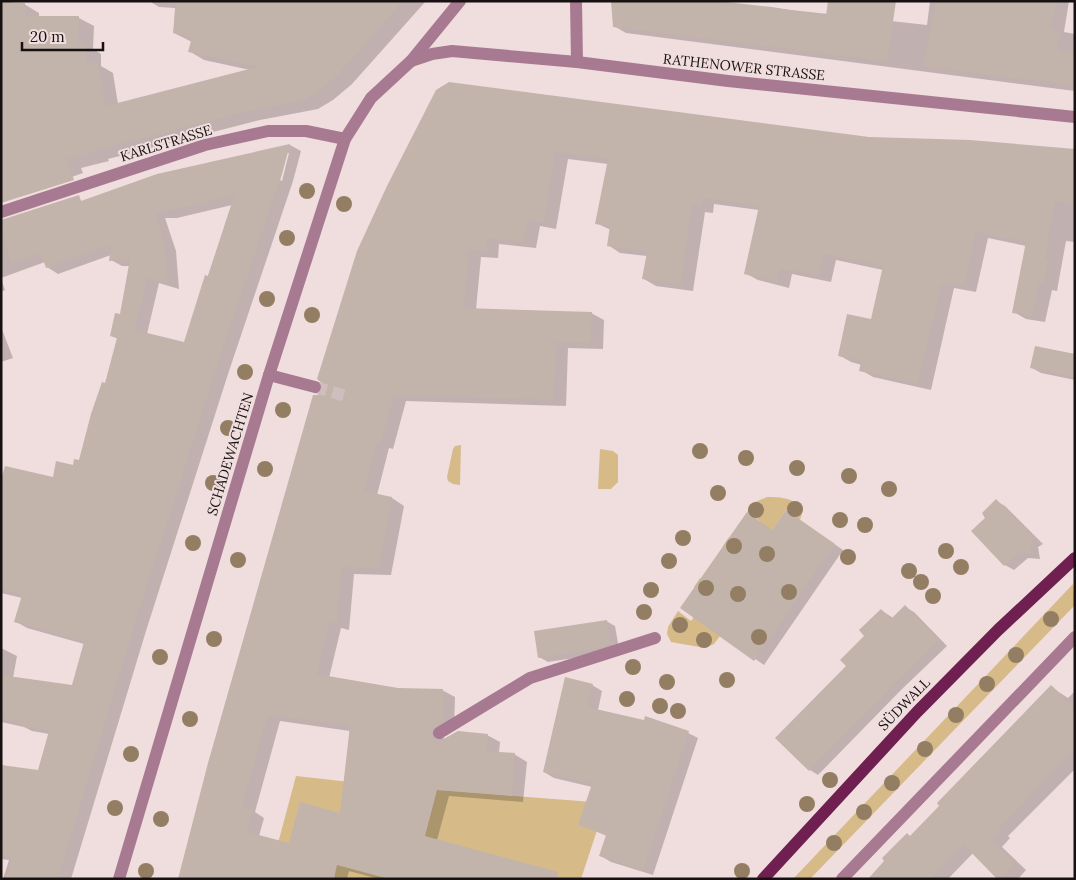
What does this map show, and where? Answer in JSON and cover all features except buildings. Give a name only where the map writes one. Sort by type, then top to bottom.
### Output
[{"type":"main road","name":"SÜDWALL","points":[[763,879],[917,712],[998,630],[1075,558]]},
{"type":"street","name":"SCHADEWACHTEN","points":[[119,879],[269,375],[345,139],[371,98],[411,61],[460,1]]},
{"type":"street","points":[[576,1],[577,62]]},
{"type":"street","name":"RATHENOWER STRASSE","points":[[411,61],[432,54],[452,51],[577,62],[728,81],[1075,117]]},
{"type":"street","name":"KARLSTRASSE","points":[[1,212],[205,145],[268,131],[306,131],[345,139]]},
{"type":"street","points":[[269,375],[315,387]]},
{"type":"street","points":[[842,879],[1075,637]]},
{"type":"street","points":[[439,733],[530,678],[655,638]]},
{"type":"shaded area","points":[[461,445],[460,485],[448,481],[447,477],[453,449],[455,446]]},
{"type":"shaded area","points":[[600,449],[613,451],[618,455],[618,482],[611,489],[598,489]]},
{"type":"shaded area","points":[[767,497],[782,498],[796,503],[803,510],[800,520],[786,510],[706,626],[720,636],[714,644],[705,648],[671,642],[667,634],[668,627],[678,611],[691,621],[708,597],[694,587],[700,578],[714,588],[737,555],[723,546],[729,537],[743,547],[760,521],[747,512],[753,503]]},
{"type":"shaded area","points":[[1073,584],[1075,605],[810,879],[793,879]]},
{"type":"shaded area","points":[[296,776],[386,786],[606,803],[581,879],[340,879],[273,862]]},
{"type":"tunnel","points":[[315,387],[346,396]]}]
